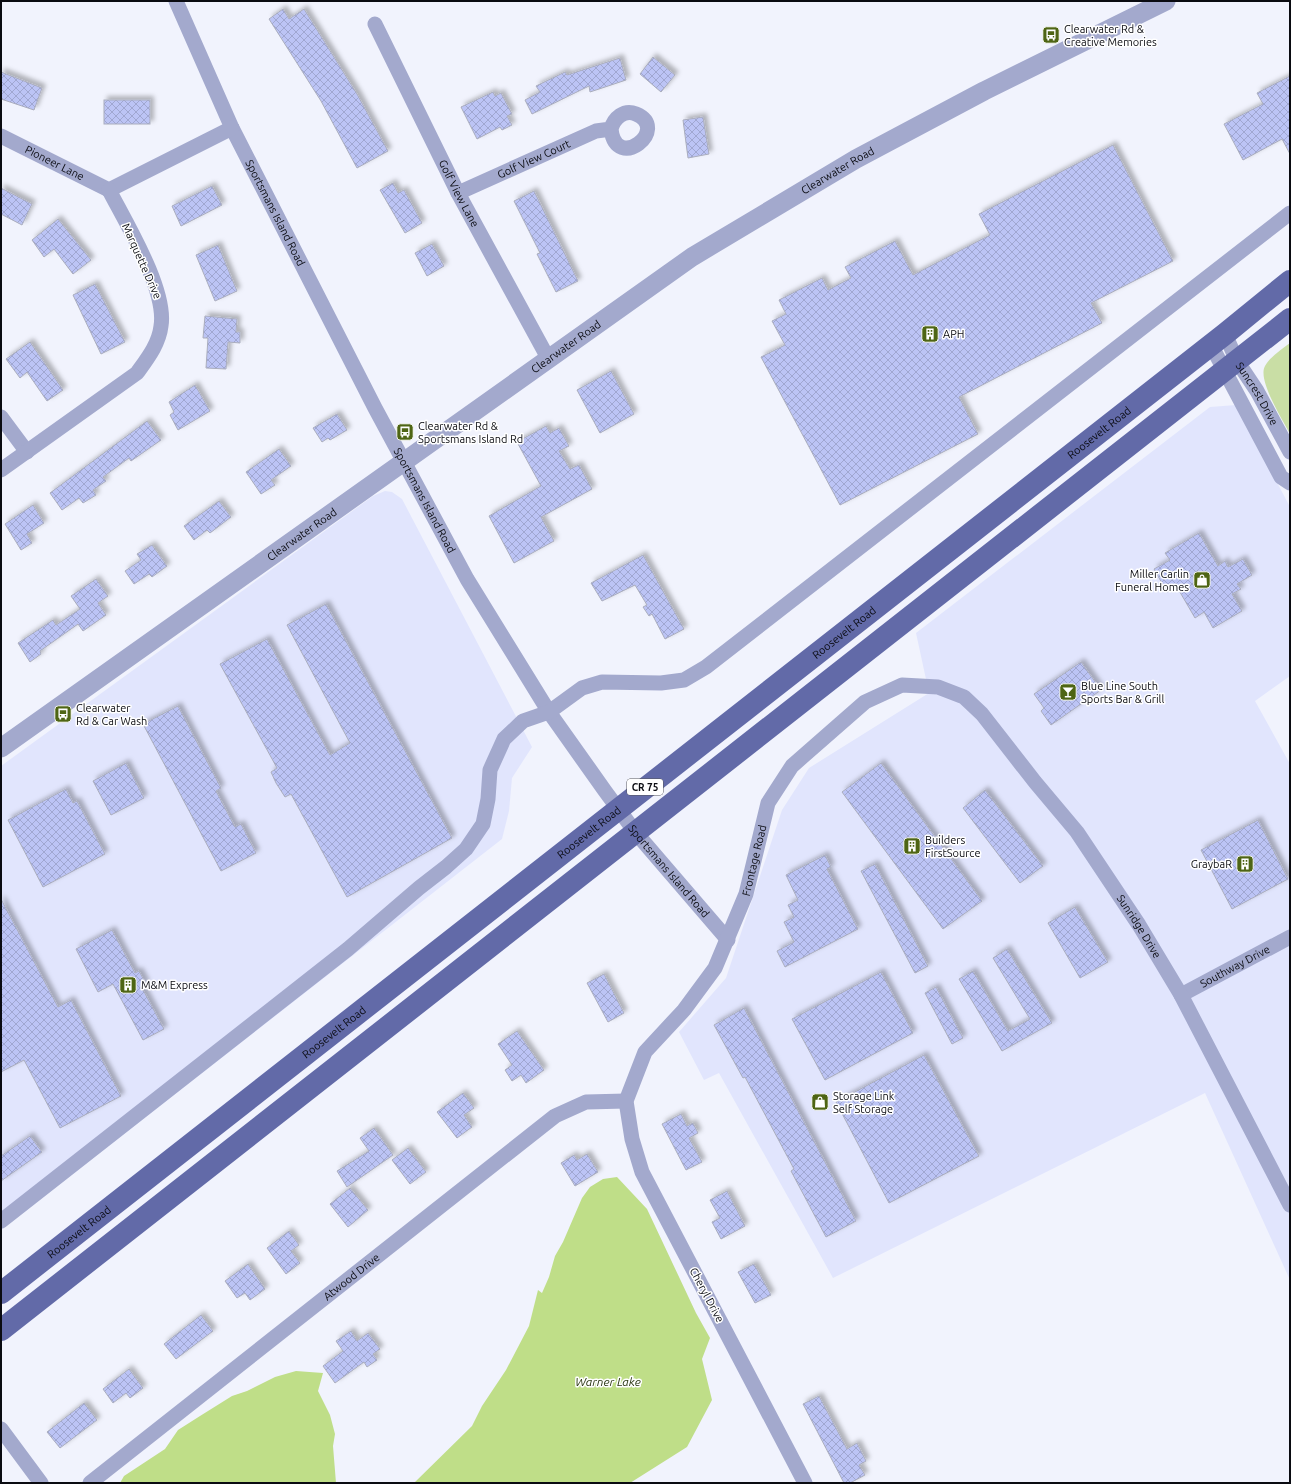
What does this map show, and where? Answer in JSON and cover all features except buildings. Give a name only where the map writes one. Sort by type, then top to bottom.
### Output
[{"type":"main road","name":"Roosevelt Road","points":[[1,1293],[1218,340],[1290,281]]},
{"type":"main road","name":"CR 75","points":[[1,1330],[1290,319]]},
{"type":"street","name":"Sportsmans Island Road","points":[[176,1],[232,128],[403,462],[466,579],[549,712],[618,809],[728,940]]},
{"type":"street","name":"Clearwater Road","points":[[1,748],[692,257],[856,159],[984,91],[1166,1]]},
{"type":"street","name":"Golf View Lane","points":[[375,24],[458,193],[548,358]]},
{"type":"street","points":[[109,190],[232,128]]},
{"type":"street","name":"Golf View Court","points":[[458,193],[596,131],[611,129]]},
{"type":"street","name":"Pioneer Lane","points":[[1,136],[109,190]]},
{"type":"street","name":"Marquette Drive","points":[[1,470],[137,372],[152,351],[161,327],[161,300],[144,261],[109,190]]},
{"type":"street","points":[[1,1221],[348,949],[466,849],[483,824],[488,800],[490,770],[504,740],[523,721],[549,712],[582,688],[602,682],[668,682],[684,680],[706,667],[1290,213]]},
{"type":"street","name":"Suncrest Drive","points":[[1218,340],[1231,366],[1257,391],[1290,452]]},
{"type":"street","points":[[1231,366],[1281,477],[1290,483]]},
{"type":"street","points":[[1,417],[27,452]]},
{"type":"street","name":"Frontage Road","points":[[626,1101],[645,1052],[684,1010],[715,968],[746,894],[768,803],[792,766],[865,702],[902,685],[938,686]]},
{"type":"street","name":"Sunridge Drive","points":[[938,686],[964,697],[982,714],[1035,782],[1077,832],[1139,925],[1181,996],[1290,1205]]},
{"type":"street","name":"Southway Drive","points":[[1181,996],[1290,937]]},
{"type":"street","name":"Atwood Drive","points":[[90,1483],[555,1116],[586,1102],[626,1101]]},
{"type":"street","name":"Cheryl Drive","points":[[626,1101],[632,1139],[642,1172],[805,1483]]},
{"type":"street","points":[[1,1429],[41,1483]]},
{"type":"shaded area","points":[[1290,343],[1290,434],[1272,400],[1263,372],[1270,359]]},
{"type":"shaded area","points":[[1236,405],[1290,507],[1290,676],[1255,701],[1290,764],[1290,1280],[1205,1093],[833,1278],[719,1073],[704,1080],[679,1032],[726,978],[782,810],[809,768],[929,693],[916,633],[1210,407]]},
{"type":"shaded area","points":[[385,491],[392,492],[402,499],[532,747],[512,778],[509,811],[502,839],[1,1230],[1,766],[373,496]]},
{"type":"water","name":"Warner Lake","points":[[617,1177],[647,1209],[696,1313],[710,1338],[702,1359],[712,1400],[687,1447],[630,1483],[414,1483],[472,1426],[482,1406],[506,1370],[529,1326],[538,1290],[542,1293],[549,1277],[555,1256],[563,1242],[582,1198],[590,1187],[603,1179]]},
{"type":"water","points":[[296,1371],[323,1373],[318,1391],[330,1415],[335,1434],[333,1446],[336,1483],[120,1483],[124,1476],[165,1449],[178,1430],[200,1416],[232,1396],[247,1391],[275,1377]]},
{"type":"place","name":"Clearwater Rd & Creative Memories","points":[[1051,35]]},
{"type":"place","name":"APH","points":[[930,334]]},
{"type":"place","name":"Clearwater Rd & Sportsmans Island Rd","points":[[405,432]]},
{"type":"place","name":"Miller Carlin Funeral Homes","points":[[1202,580]]},
{"type":"place","name":"Blue Line South Sports Bar & Grill","points":[[1068,692]]},
{"type":"place","name":"Clearwater Rd & Car Wash","points":[[63,714]]},
{"type":"place","name":"Builders FirstSource","points":[[912,846]]},
{"type":"place","name":"GraybaR","points":[[1245,864]]},
{"type":"place","name":"M&M Express","points":[[128,985]]},
{"type":"place","name":"Storage Link Self Storage","points":[[820,1102]]}]
